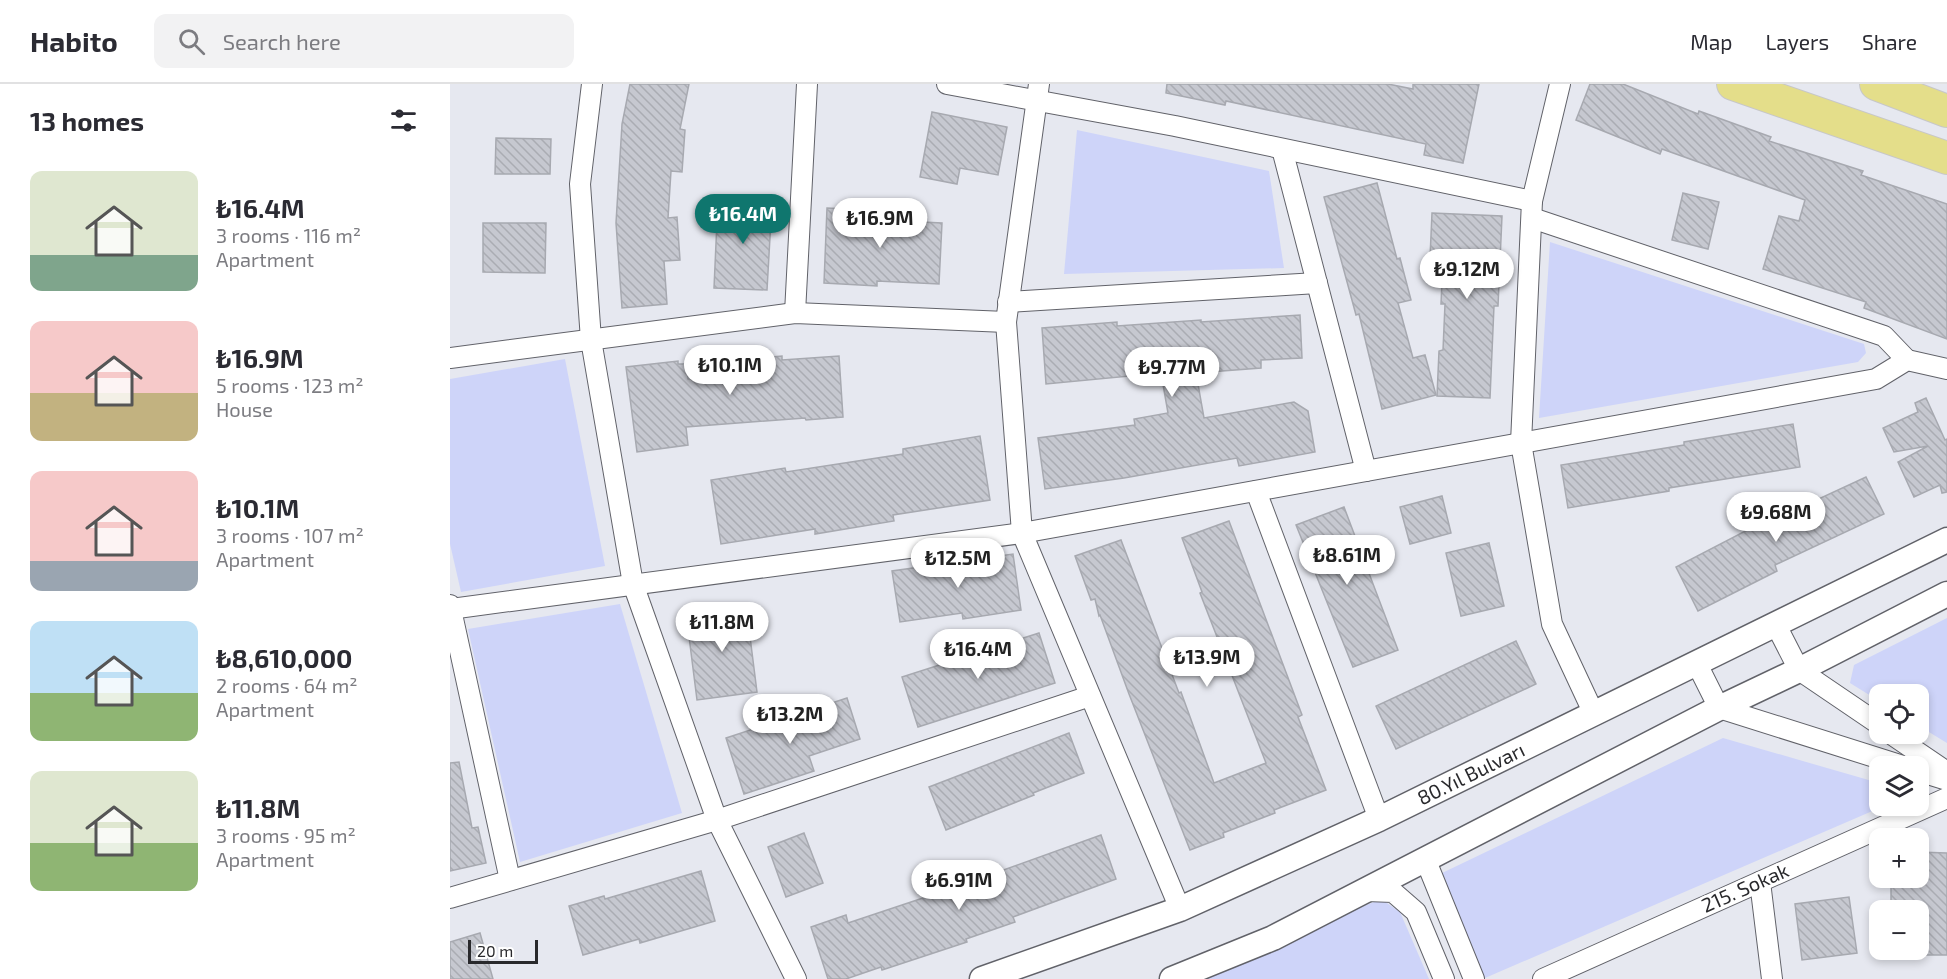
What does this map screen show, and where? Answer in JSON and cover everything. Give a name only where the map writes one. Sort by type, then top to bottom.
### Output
[{"type":"highway","points":[[1733,84],[1947,158]]},
{"type":"highway","points":[[1876,84],[1947,111]]},
{"type":"street","points":[[592,84],[579,184],[591,340],[633,584],[717,820],[796,979]]},
{"type":"street","points":[[795,313],[807,84]]},
{"type":"street","points":[[947,84],[1037,92],[1532,209],[1884,336],[1907,360],[1947,369]]},
{"type":"street","points":[[1560,84],[1532,209],[1521,443],[1552,624],[1594,714]]},
{"type":"street","points":[[1037,92],[1006,322],[1022,533],[1180,909]]},
{"type":"street","points":[[1282,149],[1366,471]]},
{"type":"street","points":[[1008,302],[1317,283]]},
{"type":"street","points":[[450,358],[795,313],[1006,322]]},
{"type":"street","points":[[510,880],[450,608],[1022,533],[1876,379],[1907,360]]},
{"type":"street","points":[[1256,491],[1379,819]]},
{"type":"street","name":"80.Yıl Bulvarı","points":[[982,979],[1180,909],[1379,819],[1947,540]]},
{"type":"street","points":[[1172,979],[1274,938],[1719,708],[1947,594]]},
{"type":"street","points":[[1776,625],[1799,670],[1869,718]]},
{"type":"street","points":[[1696,662],[1719,708],[1871,756]]},
{"type":"street","points":[[450,898],[717,820],[1090,696]]},
{"type":"street","points":[[1906,744],[1947,772]]},
{"type":"street","points":[[1929,774],[1947,780]]},
{"type":"street","name":"215. Sokak","points":[[1544,979],[1947,798]]},
{"type":"street","points":[[1426,861],[1474,979]]},
{"type":"street","points":[[1760,882],[1772,979]]},
{"type":"street","points":[[1367,891],[1393,892],[1416,912],[1444,979]]},
{"type":"shaded area","points":[[1077,130],[1269,171],[1284,268],[1064,274]]},
{"type":"shaded area","points":[[1550,242],[1864,344],[1866,353],[1858,362],[1539,418]]},
{"type":"shaded area","points":[[565,359],[605,566],[461,592],[450,544],[450,379]]},
{"type":"shaded area","points":[[620,604],[682,813],[520,862],[468,629]]},
{"type":"shaded area","points":[[1947,618],[1947,743],[1929,732],[1929,684],[1869,684],[1869,695],[1850,683],[1854,665]]},
{"type":"shaded area","points":[[1723,738],[1869,780],[1869,812],[1485,978],[1440,874]]},
{"type":"shaded area","points":[[1381,899],[1400,912],[1429,979],[1187,979]]},
{"type":"building","points":[[630,84],[689,84],[680,129],[685,130],[682,172],[671,171],[668,218],[677,217],[680,260],[664,261],[667,304],[622,308],[616,223],[622,124]]},
{"type":"building","points":[[1167,84],[1388,84],[1413,89],[1413,84],[1479,84],[1463,163],[1424,155],[1426,144],[1226,101],[1225,105],[1166,93]]},
{"type":"building","points":[[1590,84],[1623,84],[1698,114],[1699,111],[1771,137],[1769,141],[1863,171],[1861,175],[1947,204],[1947,339],[1864,308],[1866,302],[1763,269],[1779,216],[1799,221],[1805,200],[1662,149],[1660,154],[1576,120]]},
{"type":"building","points":[[932,112],[1007,127],[998,175],[960,168],[957,184],[920,177]]},
{"type":"building","points":[[496,138],[551,139],[550,174],[495,174]]},
{"type":"building","points":[[1377,183],[1397,259],[1400,258],[1411,300],[1398,303],[1413,358],[1425,355],[1436,395],[1382,409],[1359,314],[1356,315],[1324,197]]},
{"type":"building","points":[[1683,193],[1719,202],[1708,249],[1672,240]]},
{"type":"building","points":[[718,199],[772,202],[767,290],[714,288]]},
{"type":"building","points":[[827,208],[881,211],[880,220],[942,223],[939,284],[877,281],[877,286],[824,283]]},
{"type":"building","points":[[1432,213],[1502,216],[1498,306],[1494,306],[1490,398],[1437,396],[1439,351],[1443,350],[1445,304],[1441,304],[1443,259],[1430,258]]},
{"type":"building","points":[[483,223],[546,223],[545,273],[483,272]]},
{"type":"building","points":[[1300,315],[1302,358],[1261,360],[1261,368],[1196,373],[1204,418],[1294,402],[1308,411],[1315,452],[1239,466],[1237,458],[1045,489],[1038,438],[1135,425],[1134,419],[1168,413],[1161,373],[1046,384],[1042,328],[1117,322],[1117,326]]},
{"type":"building","points":[[782,356],[782,360],[839,356],[843,417],[686,427],[688,445],[637,452],[626,367],[678,361],[678,364],[687,364],[688,379],[709,378],[710,362]]},
{"type":"building","points":[[1926,398],[1945,440],[1947,439],[1947,492],[1942,493],[1940,485],[1914,497],[1898,462],[1928,446],[1894,452],[1883,428],[1918,412],[1915,403]]},
{"type":"building","points":[[1793,424],[1800,467],[1669,488],[1669,491],[1568,508],[1561,465]]},
{"type":"building","points":[[980,436],[990,500],[893,515],[894,521],[815,534],[815,529],[721,544],[711,480],[785,468],[786,472],[903,454],[903,449]]},
{"type":"building","points":[[1866,477],[1884,514],[1775,565],[1777,571],[1698,611],[1676,567],[1755,526],[1756,528]]},
{"type":"building","points":[[1442,496],[1451,533],[1410,544],[1400,507]]},
{"type":"building","points":[[1344,507],[1398,650],[1353,667],[1296,525]]},
{"type":"building","points":[[1229,521],[1302,715],[1298,717],[1326,790],[1274,810],[1275,813],[1223,833],[1224,837],[1190,850],[1099,616],[1095,599],[1091,600],[1075,556],[1121,540],[1214,783],[1266,763],[1200,593],[1202,592],[1182,538]]},
{"type":"building","points":[[1489,543],[1504,606],[1461,616],[1446,553]]},
{"type":"building","points":[[1013,554],[1021,610],[963,619],[962,613],[900,622],[892,571]]},
{"type":"building","points":[[746,605],[757,692],[697,700],[686,613]]},
{"type":"building","points":[[1039,633],[1055,683],[918,727],[902,677]]},
{"type":"building","points":[[1516,641],[1536,684],[1396,749],[1376,706]]},
{"type":"building","points":[[847,698],[860,739],[809,756],[814,771],[744,794],[726,738]]},
{"type":"building","points":[[1069,733],[1084,773],[946,830],[929,787]]},
{"type":"building","points":[[459,762],[472,828],[478,827],[486,863],[450,871],[450,763]]},
{"type":"building","points":[[804,833],[823,883],[786,897],[768,847]]},
{"type":"building","points":[[1101,835],[1116,879],[1013,917],[1015,922],[966,939],[967,942],[882,970],[881,967],[846,979],[828,979],[811,927],[846,915],[848,923],[965,884],[964,881],[997,869],[998,872]]},
{"type":"building","points":[[1929,852],[1947,853],[1947,955],[1929,955],[1929,900],[1891,900],[1891,888],[1929,888]]},
{"type":"building","points":[[701,871],[715,921],[640,943],[639,939],[583,955],[569,906],[604,896],[605,899]]},
{"type":"building","points":[[1849,897],[1857,953],[1802,960],[1795,904]]},
{"type":"building","points":[[480,933],[493,979],[450,979],[450,942]]}]
